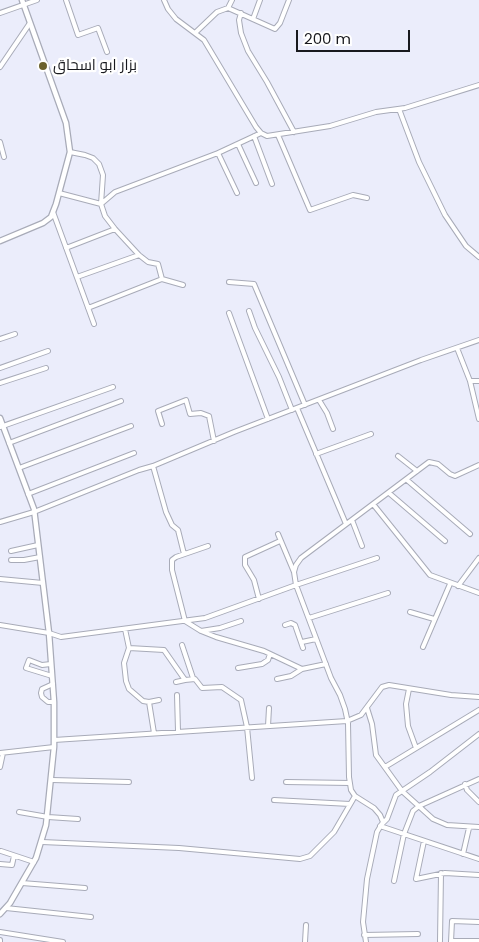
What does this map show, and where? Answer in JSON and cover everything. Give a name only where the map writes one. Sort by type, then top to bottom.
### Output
[{"type":"street","points":[[0,13],[23,2],[37,0]]},
{"type":"street","points":[[66,0],[78,35],[98,28],[107,52]]},
{"type":"street","points":[[164,0],[176,19],[204,40],[256,127],[267,136],[330,126],[376,112],[400,109],[427,102],[479,85]]},
{"type":"street","points":[[228,8],[232,0]]},
{"type":"street","points":[[253,19],[260,0]]},
{"type":"street","points":[[195,33],[217,12],[228,8],[276,29],[289,0]]},
{"type":"street","points":[[0,240],[51,217],[70,152],[66,123],[23,2]]},
{"type":"street","points":[[241,13],[239,20],[241,33],[248,51],[294,132]]},
{"type":"street","points":[[0,67],[30,23]]},
{"type":"street","points":[[400,109],[420,162],[445,215],[466,246],[479,257]]},
{"type":"street","points":[[101,204],[115,192],[218,153],[261,133]]},
{"type":"street","points":[[278,135],[310,210],[353,195],[367,198]]},
{"type":"street","points":[[254,136],[272,184]]},
{"type":"street","points":[[0,142],[4,157]]},
{"type":"street","points":[[238,144],[256,183]]},
{"type":"street","points":[[70,152],[93,158],[102,170],[101,204],[105,216],[139,255],[148,262],[158,264],[162,279]]},
{"type":"street","points":[[218,153],[237,193]]},
{"type":"street","points":[[59,193],[101,204]]},
{"type":"street","points":[[53,212],[94,324]]},
{"type":"street","points":[[66,248],[115,229]]},
{"type":"street","points":[[77,277],[139,255]]},
{"type":"street","points":[[88,308],[162,279],[183,284]]},
{"type":"street","points":[[229,282],[254,284],[305,405]]},
{"type":"street","points":[[248,311],[279,377],[292,410]]},
{"type":"street","points":[[229,313],[268,419]]},
{"type":"street","points":[[0,339],[15,334]]},
{"type":"street","points":[[0,522],[34,512],[268,419],[479,340]]},
{"type":"street","points":[[457,348],[470,381],[479,416]]},
{"type":"street","points":[[0,368],[48,351]]},
{"type":"street","points":[[0,382],[46,368]]},
{"type":"street","points":[[470,381],[479,381]]},
{"type":"street","points":[[1,426],[113,387]]},
{"type":"street","points":[[162,424],[158,410],[186,400],[190,414],[201,413],[209,416],[214,441]]},
{"type":"street","points":[[319,400],[327,413],[333,429]]},
{"type":"street","points":[[9,443],[121,401]]},
{"type":"street","points":[[297,408],[346,524]]},
{"type":"street","points":[[0,418],[1,426],[19,468],[34,512],[49,633],[54,702],[52,780],[48,817],[42,842],[34,862],[22,883],[0,914]]},
{"type":"street","points":[[19,468],[131,426]]},
{"type":"street","points":[[316,454],[371,434]]},
{"type":"street","points":[[28,494],[134,452]]},
{"type":"street","points":[[398,456],[417,471]]},
{"type":"street","points":[[294,572],[301,558],[408,480],[429,462],[438,464],[455,476],[479,465]]},
{"type":"street","points":[[153,466],[166,512],[172,524],[178,530],[184,554]]},
{"type":"street","points":[[408,480],[470,534]]},
{"type":"street","points":[[389,493],[445,541]]},
{"type":"street","points":[[373,504],[430,575],[450,584],[479,593]]},
{"type":"street","points":[[352,520],[362,546]]},
{"type":"street","points":[[278,534],[294,572],[296,585],[331,678],[340,694],[347,721],[351,790],[355,796],[374,808],[383,822],[377,832],[367,879],[363,922],[366,942]]},
{"type":"street","points":[[259,598],[254,580],[245,565],[245,557],[280,541]]},
{"type":"street","points":[[11,551],[38,545]]},
{"type":"street","points":[[208,546],[172,560],[185,621],[201,631],[251,646],[302,669]]},
{"type":"street","points":[[11,560],[40,557]]},
{"type":"street","points":[[0,625],[49,633],[60,637],[205,618],[377,558]]},
{"type":"street","points":[[458,586],[479,558]]},
{"type":"street","points":[[0,579],[43,583]]},
{"type":"street","points":[[423,647],[450,584]]},
{"type":"street","points":[[308,618],[388,593]]},
{"type":"street","points":[[410,612],[434,619]]},
{"type":"street","points":[[201,631],[220,628],[241,621]]},
{"type":"street","points":[[285,625],[295,625],[303,648]]},
{"type":"street","points":[[125,629],[129,648],[124,663],[129,689],[139,698],[149,702],[159,700]]},
{"type":"street","points":[[302,642],[316,639]]},
{"type":"street","points":[[182,645],[193,678],[197,680],[202,688],[222,687],[241,700],[247,727],[252,778]]},
{"type":"street","points":[[129,648],[164,650],[185,680]]},
{"type":"street","points":[[238,668],[262,664],[268,660],[270,654]]},
{"type":"street","points":[[51,664],[42,665],[29,660],[26,668],[52,676]]},
{"type":"street","points":[[277,679],[291,676],[302,669],[326,664]]},
{"type":"street","points":[[176,682],[193,678]]},
{"type":"street","points":[[53,684],[42,689],[41,693],[42,697],[48,702],[54,702]]},
{"type":"street","points":[[54,740],[347,721],[361,715],[382,687],[389,685],[451,695],[479,697]]},
{"type":"street","points":[[409,689],[406,704],[408,726],[416,748]]},
{"type":"street","points":[[177,695],[178,731]]},
{"type":"street","points":[[149,702],[154,733]]},
{"type":"street","points":[[268,726],[269,708]]},
{"type":"street","points":[[367,708],[372,724],[376,755],[402,791],[433,819],[447,825],[469,828],[479,827]]},
{"type":"street","points":[[385,767],[479,710]]},
{"type":"street","points":[[380,826],[387,819],[396,795],[430,772],[479,734]]},
{"type":"street","points":[[0,767],[1,753],[54,747]]},
{"type":"street","points":[[394,881],[404,834],[413,811],[419,806],[479,779]]},
{"type":"street","points":[[52,780],[130,782]]},
{"type":"street","points":[[286,782],[350,783]]},
{"type":"street","points":[[465,784],[467,790],[479,802]]},
{"type":"street","points":[[42,842],[179,848],[300,859],[310,856],[334,832],[355,796]]},
{"type":"street","points":[[274,800],[350,804]]},
{"type":"street","points":[[19,812],[48,817],[78,819]]},
{"type":"street","points":[[380,826],[479,859]]},
{"type":"street","points":[[463,854],[469,828]]},
{"type":"street","points":[[424,841],[416,879],[441,873],[479,875]]},
{"type":"street","points":[[1,850],[34,862]]},
{"type":"street","points":[[0,864],[12,865],[14,856]]},
{"type":"street","points":[[440,941],[441,873]]},
{"type":"street","points":[[22,883],[85,888]]},
{"type":"street","points":[[6,908],[91,917]]},
{"type":"street","points":[[479,922],[452,921],[451,941],[479,942]]},
{"type":"street","points":[[305,942],[306,925]]},
{"type":"street","points":[[0,932],[63,942]]},
{"type":"street","points":[[364,935],[418,934]]},
{"type":"place","name":"بزار ابو اسحاق","points":[[43,66]]}]
